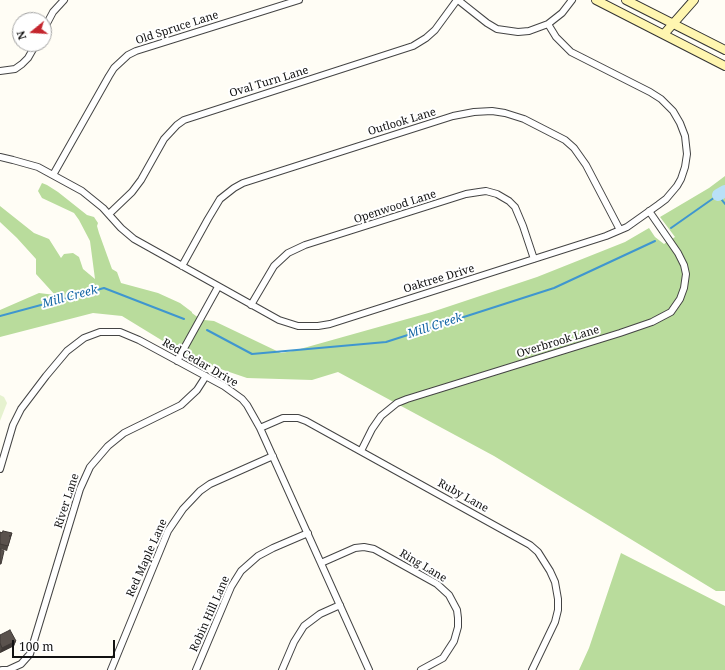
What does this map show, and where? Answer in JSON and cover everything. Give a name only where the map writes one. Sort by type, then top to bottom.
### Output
[{"type":"main road","points":[[596,0],[725,66]]},
{"type":"main road","points":[[626,0],[725,50]]},
{"type":"main road","points":[[664,34],[694,0]]},
{"type":"street","points":[[52,14],[64,0]]},
{"type":"street","name":"Old Spruce Lane","points":[[53,175],[114,68],[128,56],[136,51],[299,0]]},
{"type":"street","points":[[458,0],[498,29],[518,32],[529,31],[548,24],[562,12],[572,0]]},
{"type":"street","name":"Oval Turn Lane","points":[[109,214],[132,192],[141,180],[164,139],[170,131],[184,120],[413,46],[435,30],[458,0]]},
{"type":"street","name":"Oaktree Drive","points":[[0,157],[28,164],[53,175],[82,191],[93,199],[121,228],[134,239],[278,320],[291,325],[308,327],[330,324],[534,260],[620,230],[649,212],[666,199],[677,186],[685,167],[687,154],[686,141],[678,118],[668,105],[661,99],[571,52],[556,37],[548,24]]},
{"type":"street","points":[[0,71],[15,69],[28,58],[31,52]]},
{"type":"street","name":"Outlook Lane","points":[[182,266],[220,199],[243,183],[446,118],[463,113],[474,112],[492,111],[518,117],[550,131],[565,140],[574,148],[586,165],[620,230]]},
{"type":"street","name":"Openwood Lane","points":[[251,305],[274,266],[288,253],[305,245],[466,194],[486,192],[497,194],[510,202],[523,226],[534,260]]},
{"type":"street","name":"Overbrook Lane","points":[[361,451],[372,429],[381,416],[391,406],[406,398],[620,333],[652,322],[671,312],[680,299],[684,288],[686,274],[684,265],[678,253],[649,212]]},
{"type":"street","points":[[177,361],[218,287]]},
{"type":"street","name":"Red Cedar Drive","points":[[0,469],[14,425],[21,409],[67,351],[84,338],[100,332],[120,332],[140,340],[224,386],[242,399],[254,414],[369,670]]},
{"type":"street","name":"River Lane","points":[[1,670],[8,670],[21,664],[30,654],[78,495],[90,467],[108,446],[124,433],[181,405],[197,390],[206,376]]},
{"type":"street","name":"Ruby Lane","points":[[260,428],[283,418],[298,418],[306,421],[519,538],[538,552],[555,582],[558,594],[558,610],[552,631],[532,670]]},
{"type":"street","name":"Red Maple Lane","points":[[111,670],[168,531],[183,509],[200,491],[210,484],[273,456]]},
{"type":"street","name":"Robin Hill Lane","points":[[196,670],[231,587],[241,571],[258,556],[308,533]]},
{"type":"street","name":"Ring Lane","points":[[321,563],[356,548],[364,547],[374,549],[437,584],[449,595],[457,610],[458,618],[458,627],[454,641],[443,658],[421,670]]},
{"type":"street","points":[[282,670],[294,642],[304,626],[320,614],[340,605]]},
{"type":"green space","points":[[725,176],[725,591],[716,591],[494,456],[338,372],[312,380],[247,378],[194,360],[122,316],[93,313],[0,337],[0,310],[39,293],[55,295],[36,274],[36,259],[0,222],[0,206],[34,233],[49,239],[61,258],[64,254],[73,253],[79,257],[83,269],[95,279],[90,241],[79,220],[74,213],[42,198],[38,191],[42,183],[58,192],[87,215],[94,217],[98,223],[97,226],[99,233],[112,269],[117,272],[121,283],[158,293],[180,303],[196,316],[204,320],[214,321],[281,353],[293,351],[432,312],[537,277],[625,242],[649,228],[655,237],[664,244],[675,237],[660,217],[709,188]]},
{"type":"green space","points":[[0,395],[4,397],[7,403],[0,421]]},
{"type":"green space","points":[[621,553],[725,606],[725,670],[579,670],[589,648]]},
{"type":"building","points":[[3,531],[12,533],[8,546],[0,544],[0,532],[2,533]]},
{"type":"building","points":[[0,549],[4,551],[1,564],[0,564]]},
{"type":"building","points":[[10,630],[16,641],[2,648],[0,643],[0,635]]},
{"type":"waterway","name":"Mill Creek","points":[[718,195],[725,191]]},
{"type":"waterway","name":"Mill Creek","points":[[671,228],[718,195],[725,204]]},
{"type":"waterway","name":"Mill Creek","points":[[207,330],[252,354],[386,342],[554,288],[655,241]]},
{"type":"waterway","name":"Mill Creek","points":[[0,316],[104,288],[184,319]]}]
